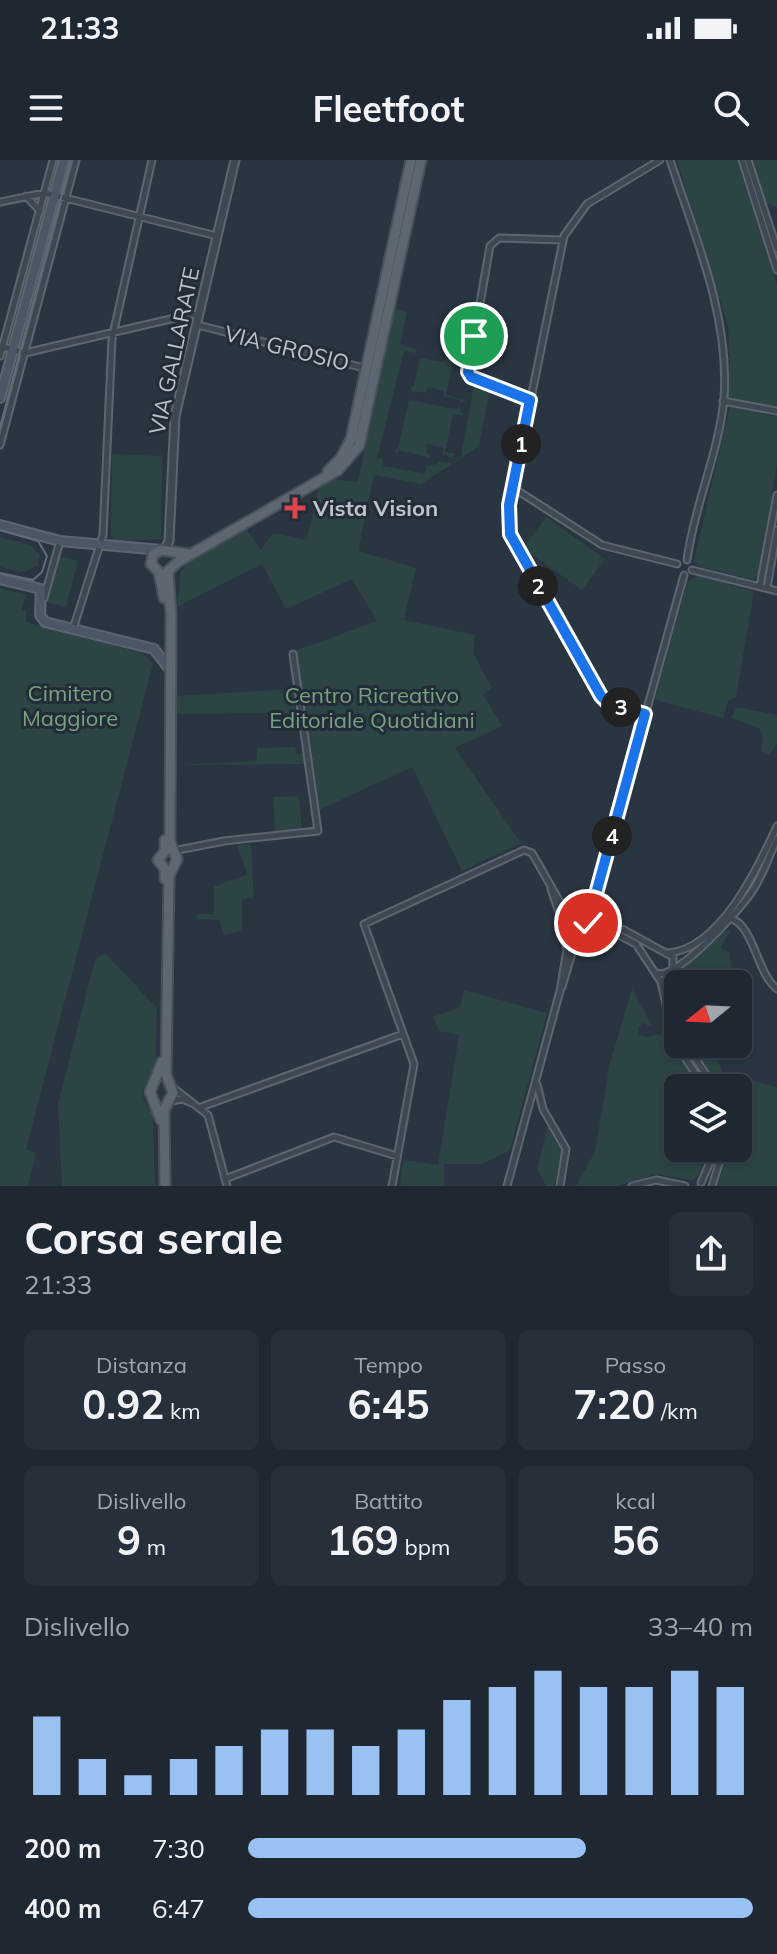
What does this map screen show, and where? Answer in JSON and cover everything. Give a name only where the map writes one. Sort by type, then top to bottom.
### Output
[{"type":"main road","points":[[0,398],[64,160]]},
{"type":"main road","points":[[319,479],[341,458],[351,439],[411,160]]},
{"type":"main road","points":[[166,569],[345,464],[359,446],[421,160]]},
{"type":"main road","points":[[0,525],[60,541],[192,554]]},
{"type":"main road","points":[[142,548],[151,558],[165,551]]},
{"type":"main road","name":"VIA GALLARATE","points":[[165,551],[171,615],[169,851]]},
{"type":"main road","points":[[171,615],[175,572],[192,554]]},
{"type":"main road","name":"VIA GALLARATE","points":[[151,558],[152,567],[166,569]]},
{"type":"main road","name":"VIA GALLARATE","points":[[162,1186],[162,1126],[150,1092],[157,1083],[162,1066],[168,869],[177,861],[169,851],[166,569]]},
{"type":"main road","points":[[0,579],[40,589],[44,598],[40,613],[44,621],[158,651],[167,666]]},
{"type":"main road","name":"VIA GALLARATE","points":[[162,1186],[170,1085],[166,1074],[168,869],[158,858],[169,851]]},
{"type":"main road","points":[[157,1083],[170,1085]]},
{"type":"main road","points":[[155,1103],[168,1103]]},
{"type":"street","points":[[0,356],[53,160]]},
{"type":"street","points":[[0,445],[76,160]]},
{"type":"street","points":[[73,630],[103,535],[113,333],[152,160]]},
{"type":"street","name":"VIA GALLARATE","points":[[165,551],[169,541],[175,416],[235,160]]},
{"type":"street","points":[[670,160],[721,326],[723,401],[687,560],[692,570]]},
{"type":"street","points":[[745,160],[777,270]]},
{"type":"street","points":[[645,714],[606,702],[591,681],[512,540],[507,516],[563,240],[587,204],[655,161]]},
{"type":"street","points":[[0,202],[45,193],[218,236]]},
{"type":"street","points":[[25,195],[40,211]]},
{"type":"street","points":[[766,224],[777,222]]},
{"type":"street","points":[[766,224],[777,249]]},
{"type":"street","points":[[530,400],[471,377],[468,372],[490,246],[499,238],[563,240]]},
{"type":"street","points":[[1,347],[25,353],[192,314],[199,321]]},
{"type":"street","name":"VIA GROSIO","points":[[199,321],[376,371]]},
{"type":"street","points":[[723,401],[777,411]]},
{"type":"street","points":[[512,487],[602,545],[677,564],[687,560]]},
{"type":"street","points":[[764,587],[777,495]]},
{"type":"street","points":[[764,587],[777,530]]},
{"type":"street","points":[[44,598],[60,541]]},
{"type":"street","points":[[677,564],[678,571],[684,575]]},
{"type":"street","points":[[560,991],[588,922],[684,575],[692,570],[777,591]]},
{"type":"street","points":[[169,851],[224,841],[318,831],[306,764],[293,654]]},
{"type":"street","points":[[654,969],[655,956],[691,945],[729,917],[750,884],[777,826]]},
{"type":"street","points":[[654,969],[666,975],[729,917],[754,890],[777,839]]},
{"type":"street","points":[[392,1186],[414,1064],[364,925],[520,850],[532,853],[564,909],[588,922],[618,928],[666,953],[674,960],[674,968]]},
{"type":"street","points":[[507,1186],[560,991],[567,950],[562,921],[547,877]]},
{"type":"street","points":[[562,921],[589,906],[598,886]]},
{"type":"street","points":[[729,917],[737,921],[762,972],[777,989]]},
{"type":"street","points":[[564,936],[581,939],[598,931],[613,931],[639,947],[654,969],[664,992],[671,1035],[696,1074]]},
{"type":"street","points":[[168,1103],[182,1099],[201,1107],[403,1034]]},
{"type":"street","points":[[536,1079],[543,1109],[566,1149],[562,1186]]},
{"type":"street","points":[[170,1085],[201,1107],[213,1127],[226,1182],[334,1137],[397,1156]]},
{"type":"street","points":[[528,1110],[535,1104],[543,1109]]},
{"type":"street","points":[[709,1162],[698,1185],[711,1186],[719,1162]]},
{"type":"street","points":[[632,1186],[660,1180],[685,1186]]},
{"type":"green space","points":[[677,160],[737,160],[777,285],[777,407],[727,397],[730,363],[728,326]]},
{"type":"green space","points":[[753,160],[777,160],[777,207],[766,204]]},
{"type":"green space","name":"Centro Ricreativo Editoriale Quotidiani","points":[[393,309],[407,311],[400,345],[417,349],[416,353],[404,351],[377,458],[383,459],[383,466],[425,474],[426,466],[437,464],[437,461],[452,463],[461,457],[474,385],[490,389],[479,446],[421,484],[374,475],[358,551],[416,568],[404,620],[475,635],[473,653],[492,688],[483,694],[502,726],[455,748],[521,843],[462,871],[412,767],[317,811],[295,651],[377,621],[352,579],[286,609],[262,564],[177,607],[181,571],[194,556],[245,527],[261,550],[273,533],[307,540],[319,486],[331,479],[358,482]]},
{"type":"green space","points":[[454,348],[465,350],[463,357],[454,357],[446,395],[466,400],[460,403],[460,400],[443,396],[444,391],[428,387],[426,393],[415,391],[414,394],[410,386],[414,387],[420,358],[442,362],[452,355]]},
{"type":"green space","points":[[409,400],[455,409],[460,407],[463,416],[453,414],[445,452],[455,454],[451,458],[445,454],[442,457],[444,448],[428,444],[426,453],[431,455],[430,458],[399,450],[397,453],[395,449],[398,449]]},
{"type":"green space","points":[[730,406],[777,417],[777,463],[759,573],[754,580],[701,567],[694,560]]},
{"type":"green space","points":[[112,454],[162,456],[161,539],[117,541],[111,536]]},
{"type":"green space","points":[[546,517],[605,559],[582,590],[523,548]]},
{"type":"green space","points":[[0,537],[32,546],[40,555],[38,565],[24,572],[0,567]]},
{"type":"green space","points":[[60,556],[78,561],[66,607],[47,602]]},
{"type":"green space","points":[[698,575],[754,592],[736,697],[728,701],[723,718],[655,700],[687,583]]},
{"type":"green space","name":"Cimitero Maggiore","points":[[0,588],[26,595],[22,609],[26,611],[26,622],[143,653],[153,664],[26,1149],[36,1153],[28,1186],[0,1186]]},
{"type":"green space","points":[[293,689],[296,713],[176,714],[176,696]]},
{"type":"green space","points":[[737,707],[777,715],[777,743],[769,756],[761,752],[763,736],[759,728],[731,718]]},
{"type":"green space","points":[[295,747],[297,754],[303,754],[304,764],[176,765],[257,761],[257,748]]},
{"type":"green space","points":[[299,796],[302,829],[275,832],[273,797]]},
{"type":"green space","points":[[251,844],[254,898],[242,899],[242,931],[223,935],[220,920],[196,919],[197,914],[214,914],[214,887],[247,874],[237,845]]},
{"type":"green space","points":[[723,931],[730,931],[720,948],[729,952],[732,970],[685,970],[682,968]]},
{"type":"green space","points":[[105,953],[157,1008],[155,1068],[142,1091],[144,1101],[153,1114],[155,1186],[62,1186],[58,1104],[95,960]]},
{"type":"green space","points":[[632,989],[653,1027],[642,1023],[638,1028],[639,1035],[664,1033],[664,1058],[681,1058],[691,1074],[664,1074],[664,1162],[705,1162],[699,1175],[692,1180],[655,1174],[617,1186],[576,1186],[595,1152],[610,1063]]},
{"type":"green space","points":[[464,990],[547,1013],[510,1150],[482,1164],[444,1164],[444,1186],[400,1186],[403,1160],[438,1165],[459,1035],[439,1031],[433,1017],[460,1007]]},
{"type":"green space","points":[[699,1058],[717,1058],[722,1073],[726,1074],[709,1074]]},
{"type":"green space","points":[[752,1081],[777,1087],[777,1186],[718,1186],[724,1162],[752,1162]]},
{"type":"green space","points":[[551,1127],[563,1151],[554,1186],[546,1186],[537,1169],[547,1128]]},
{"type":"tram line","points":[[0,427],[71,160]]},
{"type":"tram line","points":[[0,530],[38,541],[47,556],[42,572],[33,580],[0,573]]},
{"type":"place","name":"Vista Vision","points":[[295,508]]},
{"type":"route","points":[[474,336],[468,372],[471,377],[530,400],[507,520],[512,540],[604,700],[645,714],[588,923]]}]
